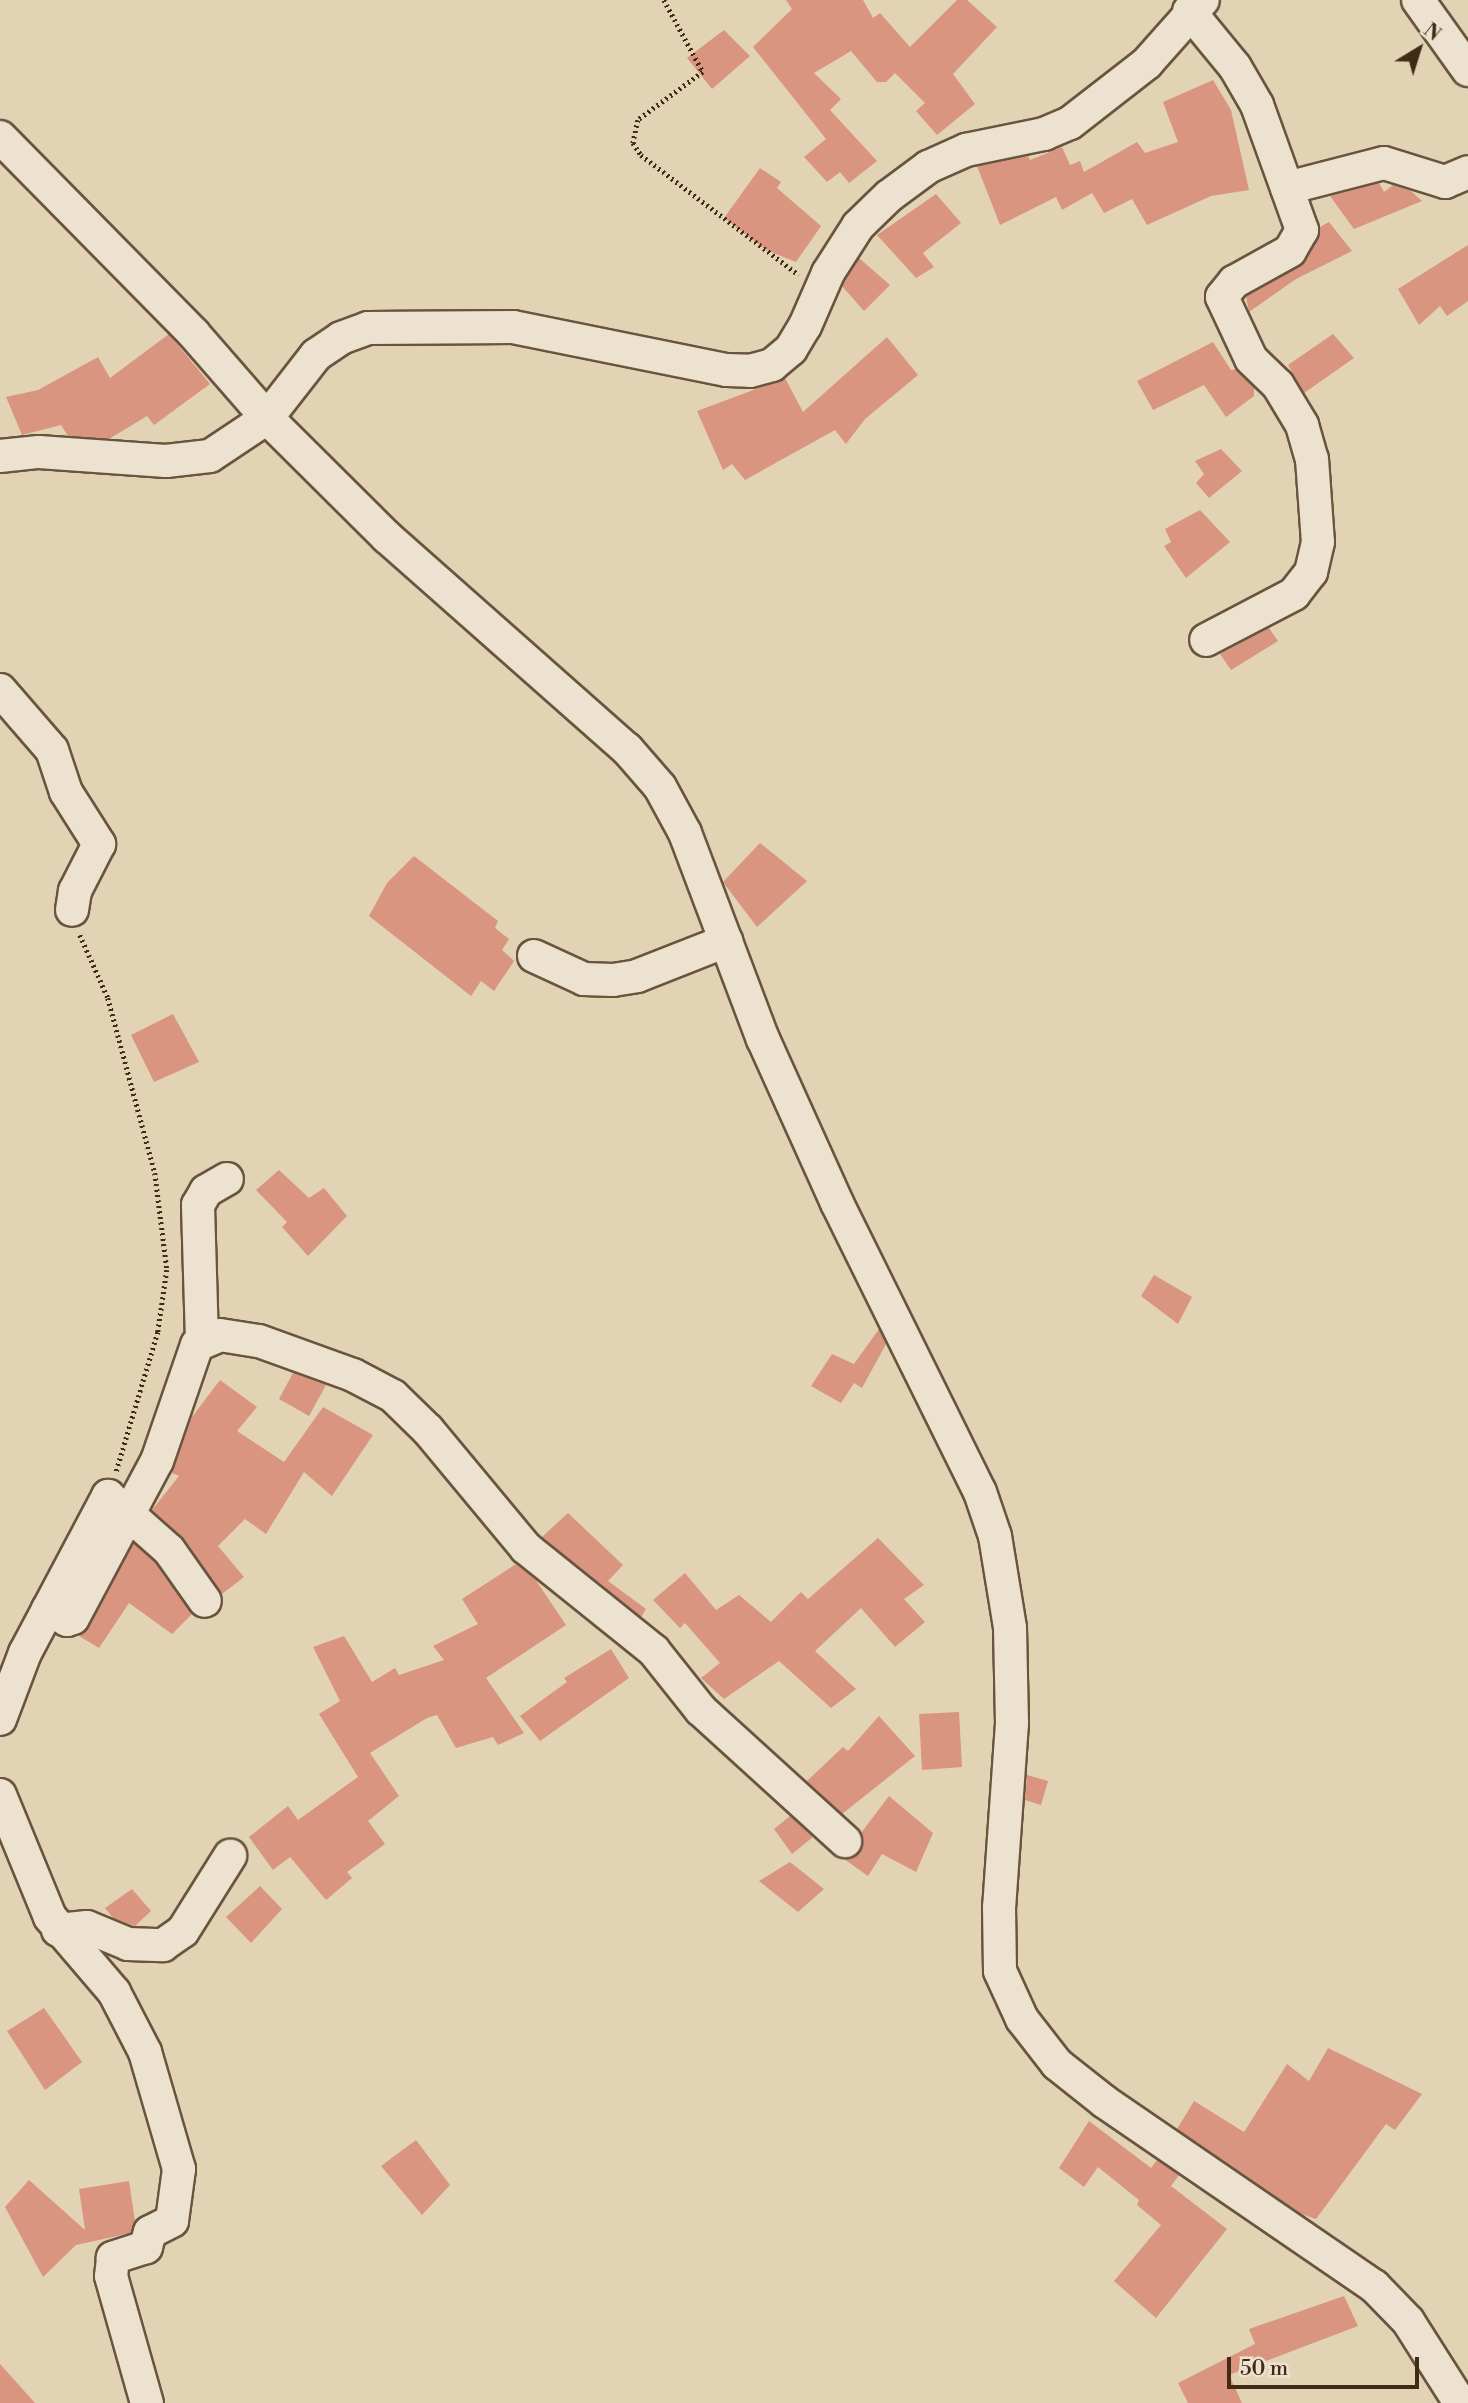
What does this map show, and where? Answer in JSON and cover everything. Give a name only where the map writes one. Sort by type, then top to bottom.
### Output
[{"type":"street","points":[[1418,0],[1468,70]]},
{"type":"street","points":[[0,456],[39,452],[166,461],[210,456],[267,418],[316,355],[341,338],[368,328],[513,327],[637,355],[750,371],[772,365],[790,349],[858,226],[889,196],[928,167],[966,150],[1044,134],[1070,123],[1147,63],[1196,6],[1248,87],[1302,235],[1286,254],[1234,282],[1222,297],[1251,359],[1278,385],[1302,425],[1314,480],[1316,558],[1294,594],[1206,640]]},
{"type":"street","points":[[0,137],[194,334],[267,418],[433,576],[627,749],[660,787],[685,833],[768,1052],[837,1203],[980,1492],[995,1536],[1010,1628],[1013,1723],[999,1907],[1000,1971],[1022,2019],[1057,2064],[1105,2102],[1374,2286],[1408,2321],[1461,2403]]},
{"type":"street","points":[[1287,188],[1384,163],[1445,182],[1468,172]]},
{"type":"street","points":[[0,690],[52,750],[70,799],[99,844],[75,891],[72,911]]},
{"type":"street","points":[[534,957],[583,979],[613,980],[637,976],[726,941]]},
{"type":"street","points":[[202,1341],[198,1205],[206,1191],[227,1179]]},
{"type":"street","points":[[0,1719],[56,1614],[73,1618],[119,1504],[166,1440],[193,1353],[202,1341],[220,1335],[259,1341],[353,1374],[393,1396],[428,1430],[526,1548],[654,1651],[701,1710],[845,1842]]},
{"type":"street","points":[[119,1504],[169,1550],[205,1601]]},
{"type":"street","points":[[0,1795],[69,1928],[114,1992],[140,2043],[178,2169],[172,2221],[150,2232],[146,2247],[113,2258],[111,2276],[147,2403]]},
{"type":"street","points":[[69,1928],[128,1944],[163,1945],[190,1922],[230,1856]]},
{"type":"path","points":[[664,0],[703,72],[638,120],[633,143],[641,155],[820,291]]},
{"type":"path","points":[[72,911],[108,998],[132,1099],[155,1173],[167,1270],[158,1332],[119,1504]]},
{"type":"building","points":[[786,0],[863,0],[873,18],[880,13],[910,47],[957,0],[967,0],[997,27],[953,74],[975,104],[937,135],[916,111],[925,103],[895,73],[886,82],[877,82],[851,51],[814,73],[841,99],[830,110],[877,161],[849,183],[840,172],[827,182],[804,157],[826,139],[753,47],[792,9]]},
{"type":"building","points":[[724,30],[750,56],[712,89],[687,58]]},
{"type":"building","points":[[1213,80],[1231,110],[1249,190],[1211,196],[1147,225],[1132,199],[1104,213],[1092,193],[1062,210],[1056,197],[1000,225],[977,166],[1028,156],[1030,160],[1062,147],[1070,165],[1080,161],[1084,172],[1137,142],[1145,153],[1178,142],[1163,102]]},
{"type":"building","points":[[760,168],[781,182],[777,188],[821,226],[796,262],[766,250],[724,218]]},
{"type":"building","points":[[1379,183],[1384,192],[1393,185],[1411,191],[1422,201],[1354,229],[1330,196]]},
{"type":"building","points":[[936,194],[961,223],[923,253],[934,267],[916,278],[877,235]]},
{"type":"building","points":[[1329,222],[1352,251],[1296,279],[1249,312],[1246,296],[1299,267],[1318,239],[1320,227]]},
{"type":"building","points":[[1468,245],[1468,301],[1447,316],[1440,306],[1419,325],[1398,289]]},
{"type":"building","points":[[859,258],[890,285],[864,311],[842,286]]},
{"type":"building","points":[[169,334],[210,384],[154,425],[147,416],[109,439],[68,436],[61,425],[22,435],[6,397],[38,390],[98,357],[110,378]]},
{"type":"building","points":[[1333,334],[1354,358],[1304,393],[1288,365]]},
{"type":"building","points":[[887,337],[918,375],[865,419],[846,444],[835,430],[745,480],[732,464],[723,470],[697,411],[785,378],[803,412]]},
{"type":"building","points":[[1213,342],[1231,370],[1236,369],[1254,387],[1254,396],[1226,417],[1204,385],[1153,410],[1137,381]]},
{"type":"building","points":[[1221,449],[1242,471],[1209,498],[1196,483],[1204,474],[1195,461]]},
{"type":"building","points":[[1200,510],[1230,542],[1186,578],[1164,546],[1171,542],[1165,529]]},
{"type":"building","points":[[1269,628],[1278,641],[1231,670],[1220,654]]},
{"type":"building","points":[[760,843],[807,881],[757,927],[723,882]]},
{"type":"building","points":[[414,856],[498,921],[495,928],[509,939],[502,950],[514,961],[494,991],[481,981],[471,996],[369,916],[387,883]]},
{"type":"building","points":[[173,1014],[199,1062],[154,1082],[131,1035]]},
{"type":"building","points":[[279,1170],[309,1198],[324,1188],[347,1216],[308,1256],[282,1227],[287,1222],[256,1190]]},
{"type":"building","points":[[1154,1275],[1192,1297],[1178,1324],[1141,1296]]},
{"type":"building","points":[[879,1329],[886,1344],[862,1388],[854,1383],[841,1403],[811,1386],[832,1354],[854,1364]]},
{"type":"building","points":[[293,1373],[326,1385],[309,1416],[279,1399]]},
{"type":"building","points":[[220,1380],[257,1407],[237,1431],[284,1462],[323,1407],[373,1435],[332,1496],[304,1472],[266,1534],[245,1519],[218,1546],[244,1577],[222,1594],[184,1539],[152,1510],[179,1476],[172,1473],[192,1417]]},
{"type":"building","points":[[568,1513],[623,1565],[608,1581],[646,1609],[641,1617],[542,1537]]},
{"type":"building","points":[[878,1538],[924,1585],[904,1599],[925,1622],[895,1647],[861,1608],[815,1651],[856,1689],[831,1708],[779,1661],[724,1699],[701,1678],[720,1663],[685,1623],[680,1628],[653,1600],[685,1573],[716,1610],[739,1595],[771,1622],[801,1592],[808,1599]]},
{"type":"building","points":[[134,1543],[155,1562],[192,1614],[172,1634],[129,1603],[99,1648],[79,1636],[89,1627]]},
{"type":"building","points":[[516,1564],[535,1579],[566,1625],[486,1678],[524,1733],[498,1745],[493,1737],[456,1748],[437,1715],[427,1718],[370,1753],[399,1796],[368,1821],[385,1844],[347,1872],[352,1878],[326,1900],[290,1857],[273,1870],[249,1837],[288,1806],[298,1820],[358,1777],[319,1714],[340,1701],[313,1647],[344,1636],[372,1682],[395,1668],[399,1675],[444,1660],[433,1646],[478,1624],[462,1599]]},
{"type":"building","points":[[611,1649],[629,1678],[540,1741],[520,1716],[567,1682],[564,1678]]},
{"type":"building","points":[[959,1712],[962,1767],[922,1770],[919,1714]]},
{"type":"building","points":[[879,1716],[915,1756],[842,1814],[807,1781],[843,1747],[848,1751]]},
{"type":"building","points":[[1027,1775],[1048,1781],[1041,1805],[1025,1800]]},
{"type":"building","points":[[889,1796],[933,1833],[916,1872],[882,1854],[868,1876],[844,1859],[859,1853],[861,1833]]},
{"type":"building","points":[[790,1816],[813,1837],[792,1854],[774,1829]]},
{"type":"building","points":[[790,1862],[824,1889],[798,1912],[759,1881]]},
{"type":"building","points":[[260,1886],[282,1909],[251,1943],[226,1917]]},
{"type":"building","points":[[132,1889],[151,1911],[135,1926],[113,1918],[105,1908]]},
{"type":"building","points":[[44,2008],[82,2062],[45,2090],[7,2031]]},
{"type":"building","points":[[1328,2048],[1422,2094],[1395,2130],[1386,2124],[1316,2219],[1301,2214],[1177,2129],[1194,2101],[1244,2132],[1287,2064],[1309,2081]]},
{"type":"building","points":[[1089,2121],[1151,2168],[1157,2160],[1179,2175],[1171,2186],[1227,2229],[1156,2318],[1114,2281],[1161,2225],[1137,2205],[1139,2200],[1098,2167],[1084,2187],[1059,2168]]},
{"type":"building","points":[[416,2140],[450,2185],[422,2215],[381,2166]]},
{"type":"building","points":[[29,2180],[85,2230],[79,2189],[129,2181],[135,2221],[131,2233],[76,2245],[43,2277],[5,2207]]},
{"type":"building","points":[[1344,2296],[1358,2326],[1229,2375],[1242,2403],[1188,2403],[1178,2383],[1255,2344],[1249,2329]]},
{"type":"building","points":[[0,2364],[35,2403],[0,2403]]}]
